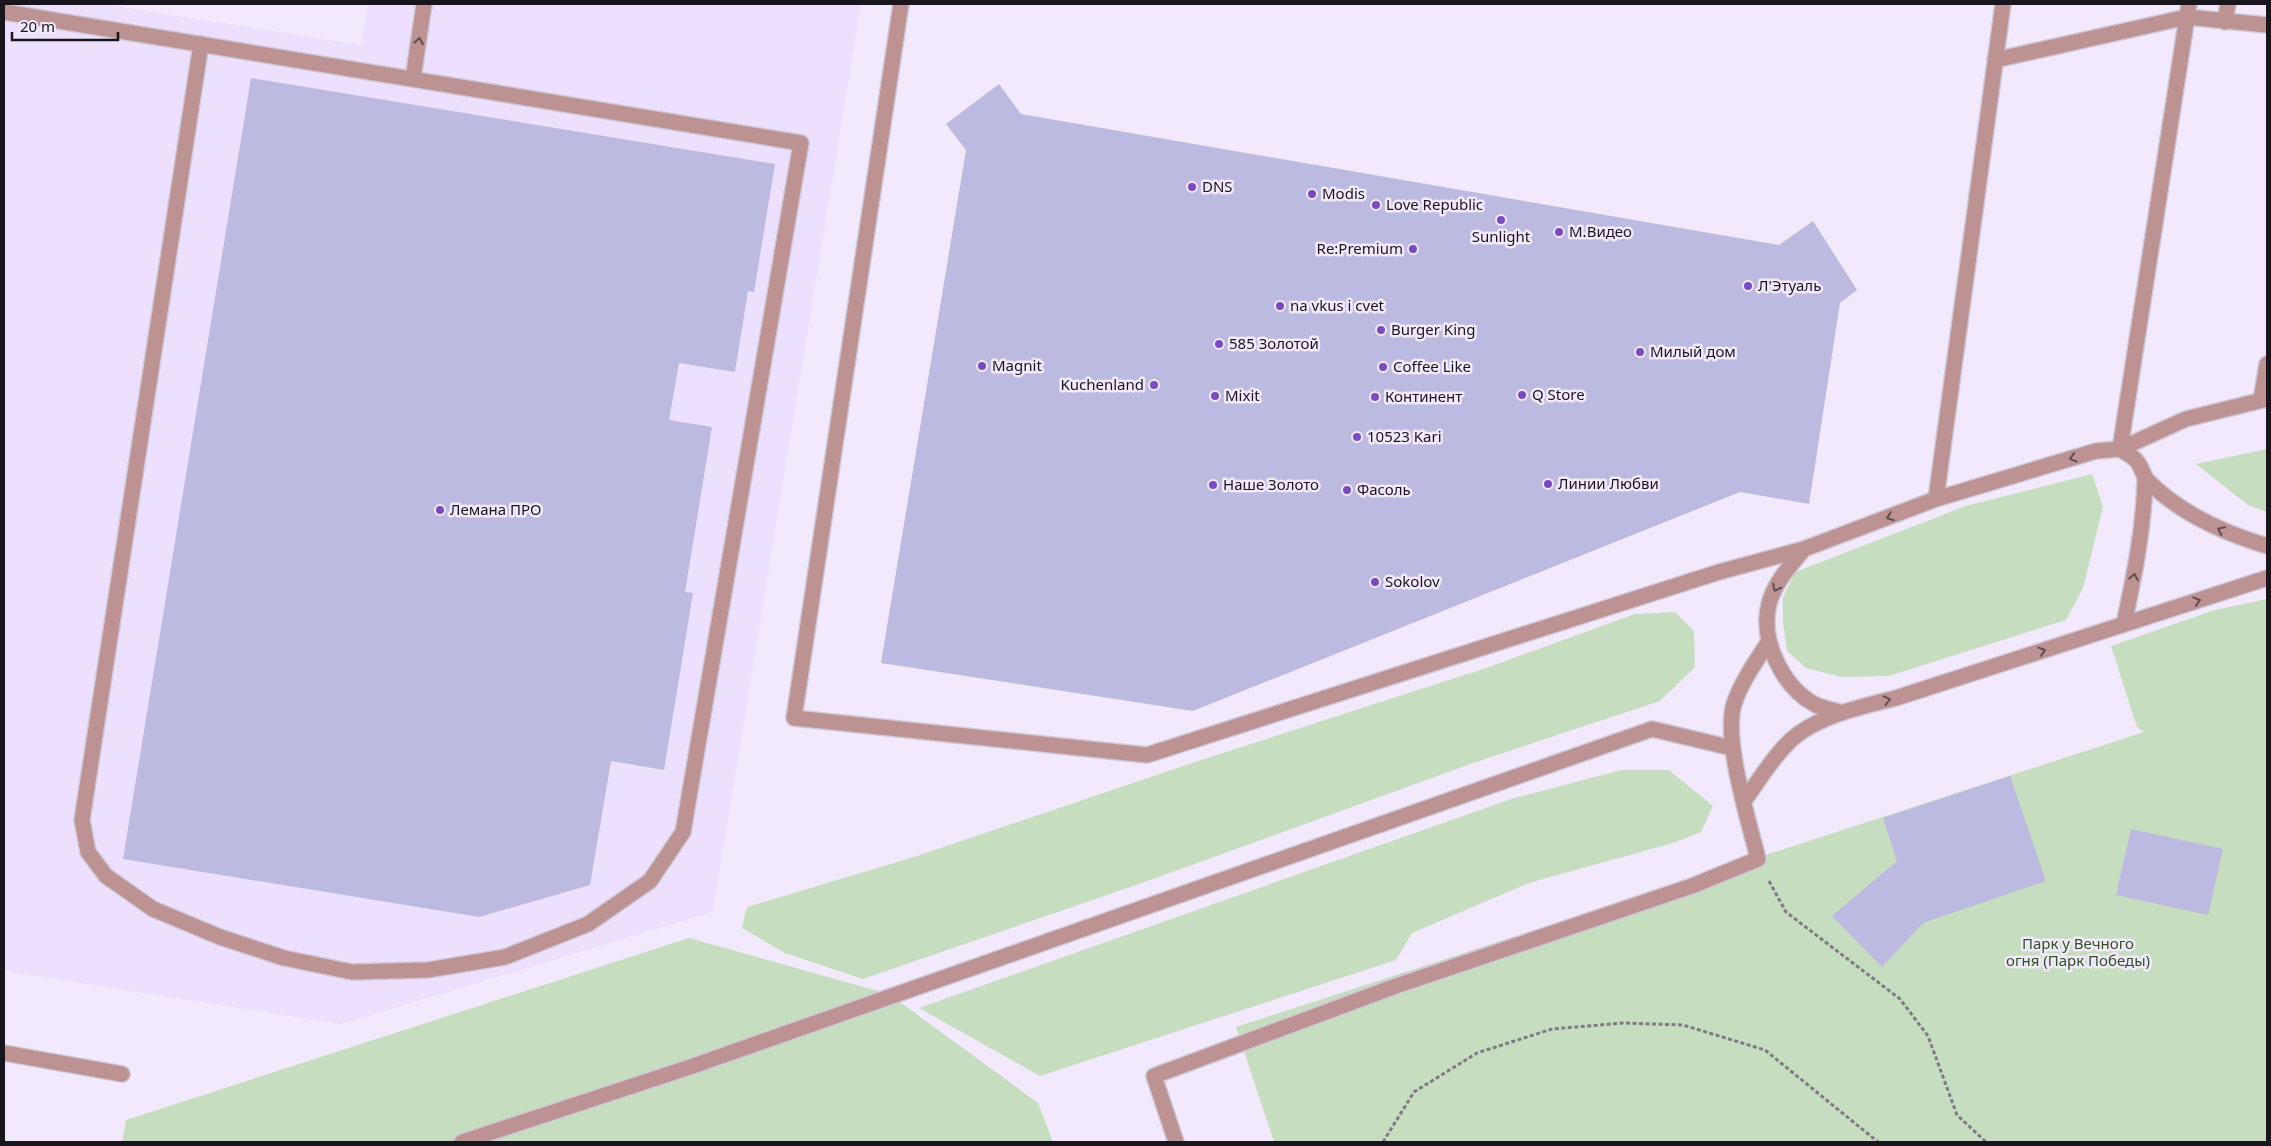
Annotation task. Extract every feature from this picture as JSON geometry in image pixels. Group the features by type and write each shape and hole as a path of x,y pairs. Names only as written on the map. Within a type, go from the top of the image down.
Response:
{"lane":[{"path":"413,79 424,4"},
{"path":"901,4 794,718 1147,755 1719,572 1804,549 1936,499 2096,451 2120,449 2186,419 2264,400 2267,364"},
{"path":"1936,499 2003,4"},
{"path":"2225,22 2228,4"},
{"path":"1995,60 2188,10 2225,22 2267,26"},
{"path":"2120,449 2188,10"},
{"path":"4,12 201,44 801,143 683,832 650,881 588,924 506,957 428,970 352,972 275,955 220,937 152,909 106,876 88,852 82,820 201,44"},
{"path":"2120,449 2138,460 2145,479 2145,509 2139,551 2124,624"},
{"path":"2145,479 2201,520 2237,537 2267,546"},
{"path":"1804,549 1782,577 1769,604 1769,641 1780,667 1796,688 1814,704 1840,712"},
{"path":"1744,801 1786,744 1816,724 1840,712 1896,698 2267,578"},
{"path":"1176,1142 1154,1076 1396,986 1692,886 1758,859 1732,748 1734,705 1752,668 1769,641"},
{"path":"462,1142 690,1067 1652,729 1732,748"},
{"path":"4,1053 122,1074"}],"path":[{"path":"1758,859 1786,912 1900,999 1928,1036 1957,1115 1986,1142"},
{"path":"1383,1142 1414,1092 1477,1053 1552,1029 1623,1023 1683,1025 1765,1050 1878,1142"}],"shaded area":[{"path":"4,4 103,4 361,45 368,4 861,4 713,912 341,1024 4,971"}],"green space":[{"path":"2267,449 2267,512 2248,505 2196,464"},
{"path":"2092,474 2103,507 2083,588 2066,620 1889,676 1842,677 1806,668 1787,651 1783,622 1783,598 1795,572 1966,506"},
{"name":"Парк у Вечного огня (Парк Победы)","path":"2267,599 2267,1142 1274,1142 1236,1027 2144,732 2137,727 2111,646 2215,610"},
{"path":"1675,612 1694,631 1695,667 1660,701 1476,762 1142,883 863,979 785,953 742,928 747,907 917,856 1195,762 1486,668 1635,614"},
{"path":"1622,770 1669,770 1713,806 1701,832 1673,843 1529,883 1412,933 1396,960 1040,1076 919,1008 1514,798"},
{"path":"689,938 889,994 1038,1103 1053,1142 122,1142 126,1120"}],"building":[{"name":"Лемана ПРО","path":"251,78 775,164 754,292 748,291 735,372 679,363 669,420 712,427 685,592 693,593 664,770 611,761 590,885 479,917 123,859"},
{"name":"Континент","path":"999,84 1021,114 1779,245 1813,221 1857,290 1840,303 1809,504 1740,492 1193,711 881,663 966,150 946,124"},
{"path":"2010,776 2046,881 1923,923 1882,967 1832,916 1897,861 1883,818"},
{"path":"2131,829 2223,849 2208,915 2116,895"}],"place":[{"name":"DNS","path":"1192,187"},
{"name":"Modis","path":"1312,194"},
{"name":"Love Republic","path":"1376,205"},
{"name":"Sunlight","path":"1501,220"},
{"name":"М.Видео","path":"1559,232"},
{"name":"Re:Premium","path":"1413,249"},
{"name":"Л'Этуаль","path":"1748,286"},
{"name":"na vkus i cvet","path":"1280,306"},
{"name":"Burger King","path":"1381,330"},
{"name":"585 Золотой","path":"1219,344"},
{"name":"Милый дом","path":"1640,352"},
{"name":"Magnit","path":"982,366"},
{"name":"Coffee Like","path":"1383,367"},
{"name":"Kuchenland","path":"1154,385"},
{"name":"Q Store","path":"1522,395"},
{"name":"Mixit","path":"1215,396"},
{"name":"Континент","path":"1375,397"},
{"name":"10523 Kari","path":"1357,437"},
{"name":"Линии Любви","path":"1548,484"},
{"name":"Наше Золото","path":"1213,485"},
{"name":"Фасоль","path":"1347,490"},
{"name":"Лемана ПРО","path":"440,510"},
{"name":"Sokolov","path":"1375,582"}]}
